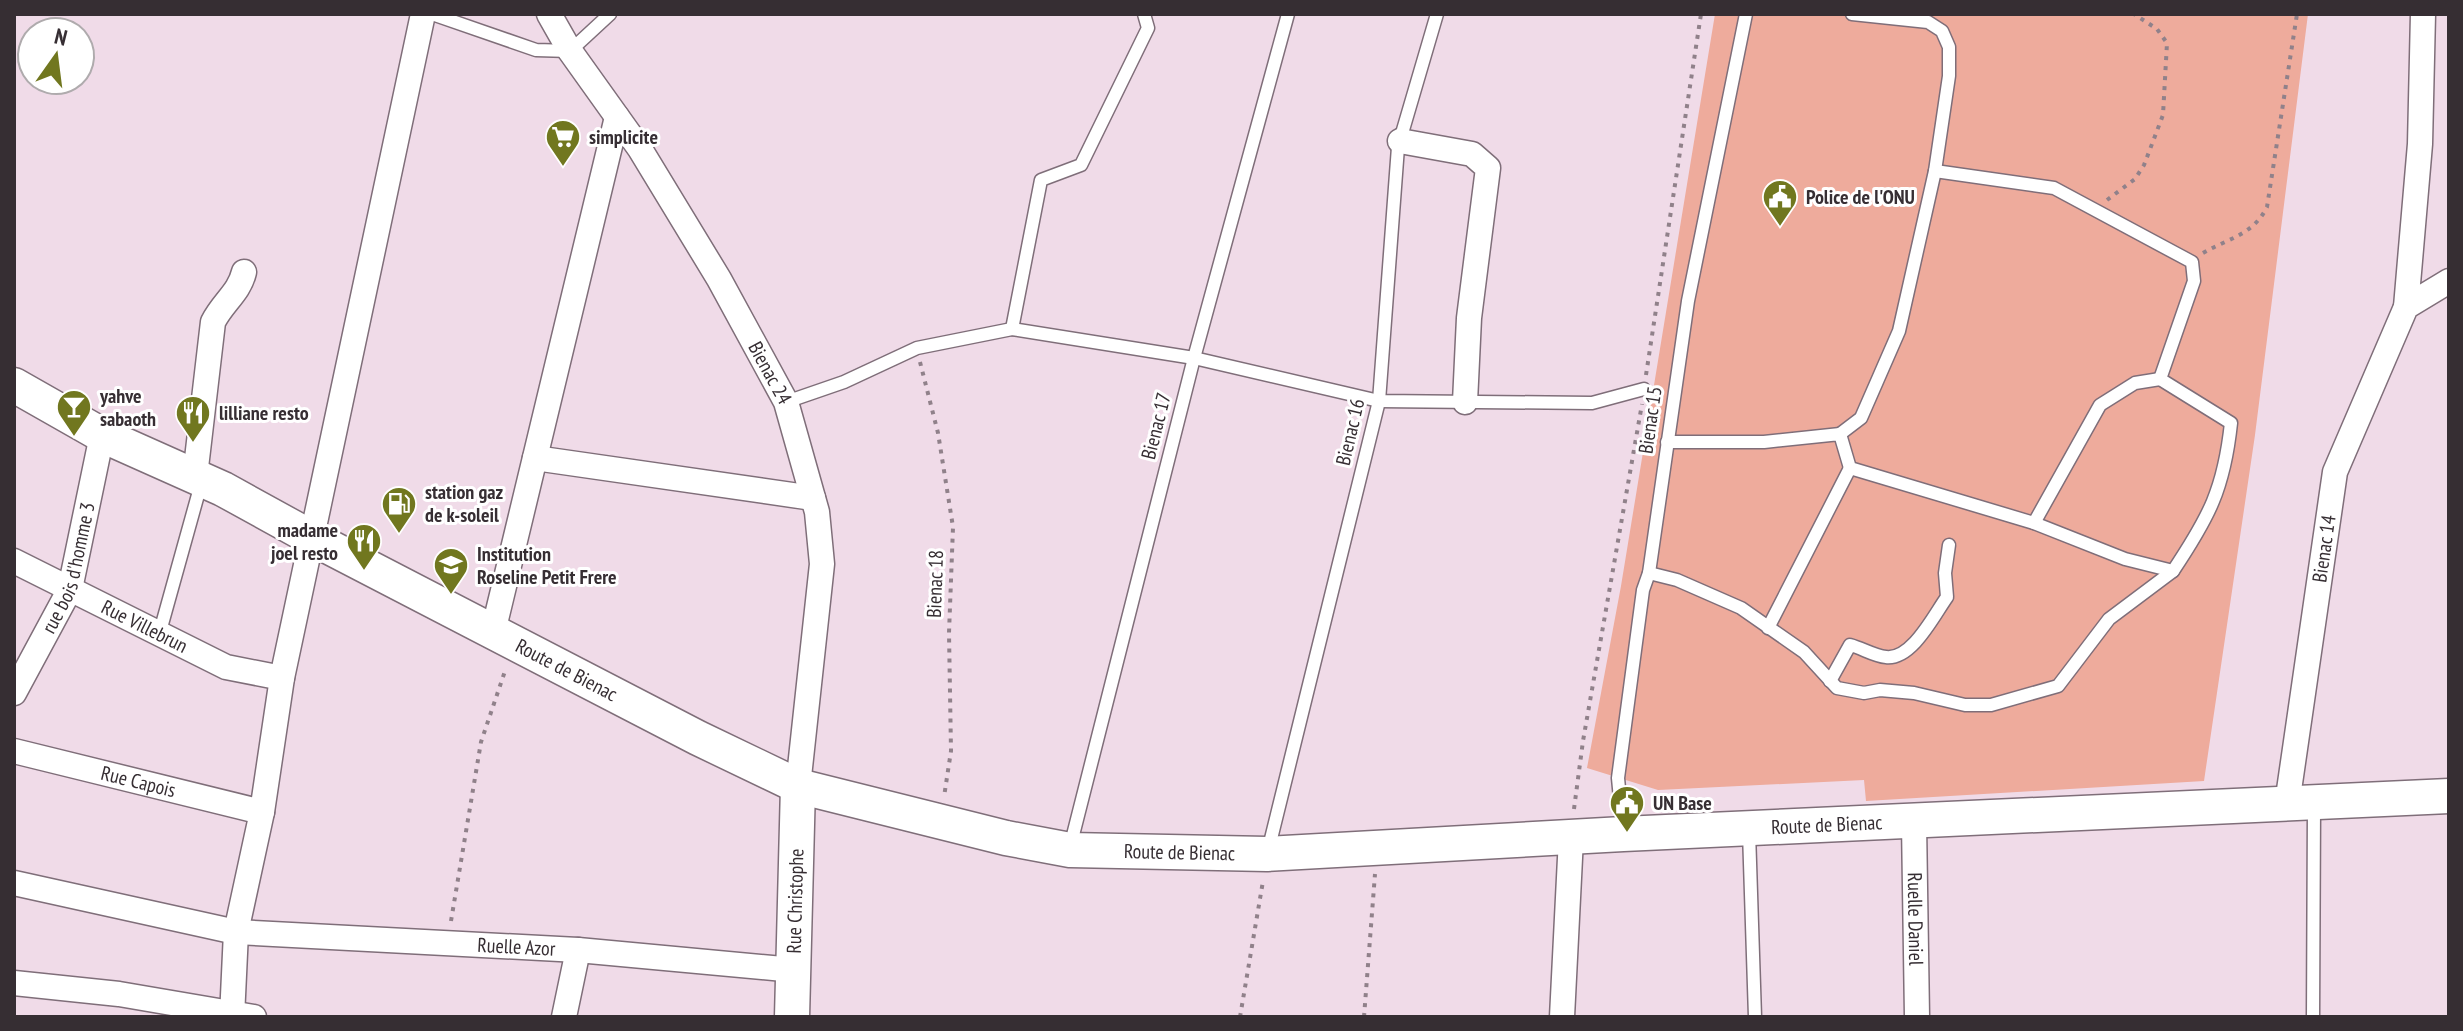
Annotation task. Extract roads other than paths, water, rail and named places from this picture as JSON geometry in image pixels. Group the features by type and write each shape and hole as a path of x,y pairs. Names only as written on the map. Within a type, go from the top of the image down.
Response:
{"main road":[{"name":"Route de Bienac","path":"14,385 102,435 198,478 504,638 798,786 941,823 1070,850 1267,854 1623,834 1749,831 2449,796"},
{"name":"Rue Christophe","path":"792,1017 798,786"}],"street":[{"path":"232,1016 236,932 262,812 282,678 423,14"},
{"name":"Bienac 24","path":"549,14 719,279 786,402 813,498 822,564 798,786"},
{"name":"Bienac 14","path":"2301,804 2335,472 2406,307 2420,144 2423,14"},
{"path":"504,638 535,458 617,117"},
{"path":"1400,141 1472,154 1488,168 1469,318 1465,402"},
{"path":"198,478 213,322 220,308 241,286 244,272"},
{"path":"2406,307 2449,281"},
{"name":"rue bois d'homme 3","path":"14,693 70,589 102,435"},
{"path":"535,458 813,498"},
{"name":"Rue Villebrun","path":"14,561 226,667 282,678"},
{"name":"Rue Capois","path":"14,751 262,812"},
{"name":"Ruelle Daniel","path":"1914,823 1917,1017"},
{"path":"1562,1017 1571,838"},
{"name":"Ruelle Azor","path":"14,883 236,932 578,950 794,970"},
{"path":"564,1017 578,950"},
{"path":"14,983 119,994 232,1016 254,1017"}],"lane":[{"path":"432,14 536,50 570,51 610,14"},
{"path":"1012,329 1041,180 1081,165 1148,28 1144,14"},
{"name":"Bienac 17","path":"1070,850 1194,358 1288,14"},
{"name":"Bienac 16","path":"1267,854 1379,401 1400,141 1437,14"},
{"name":"Bienac 15","path":"1623,834 1618,778 1643,590 1649,573 1688,301 1746,14"},
{"path":"1667,442 1764,442 1840,434 1861,418 1899,331 1935,171 1949,76 1949,47 1942,31 1928,22 1852,14"},
{"path":"1935,171 2054,188 2192,262 2194,281 2160,379"},
{"path":"786,402 844,382 917,348 1012,329 1194,358 1379,401 1592,403 1644,389"},
{"path":"1649,573 1711,593 1741,608 1804,652 1837,688 1857,692 1880,690 1914,693 1965,705 1991,705 2042,693 2064,679 2109,619 2173,571 2209,517 2226,467 2231,423 2160,379 2135,383 2100,405 2034,523"},
{"path":"1768,628 1850,468 1840,434"},
{"path":"1850,468 2034,523 2125,559 2173,571"},
{"path":"159,635 198,478"},
{"path":"1830,681 1850,645 1887,657 1904,653 1947,597 1945,573 1949,545"},
{"path":"2301,804 2313,1017"},
{"path":"1749,831 1755,1017"}],"place":[{"name":"simplicite","path":"563,168"},
{"name":"Police de l'ONU","path":"1780,228"},
{"name":"yahve sabaoth","path":"74,438"},
{"name":"lilliane resto","path":"193,444"},
{"name":"station gaz de k-soleil","path":"399,535"},
{"name":"madame joel resto","path":"364,572"},
{"name":"Institution Roseline Petit Frere","path":"451,596"},
{"name":"UN Base","path":"1627,834"}]}
